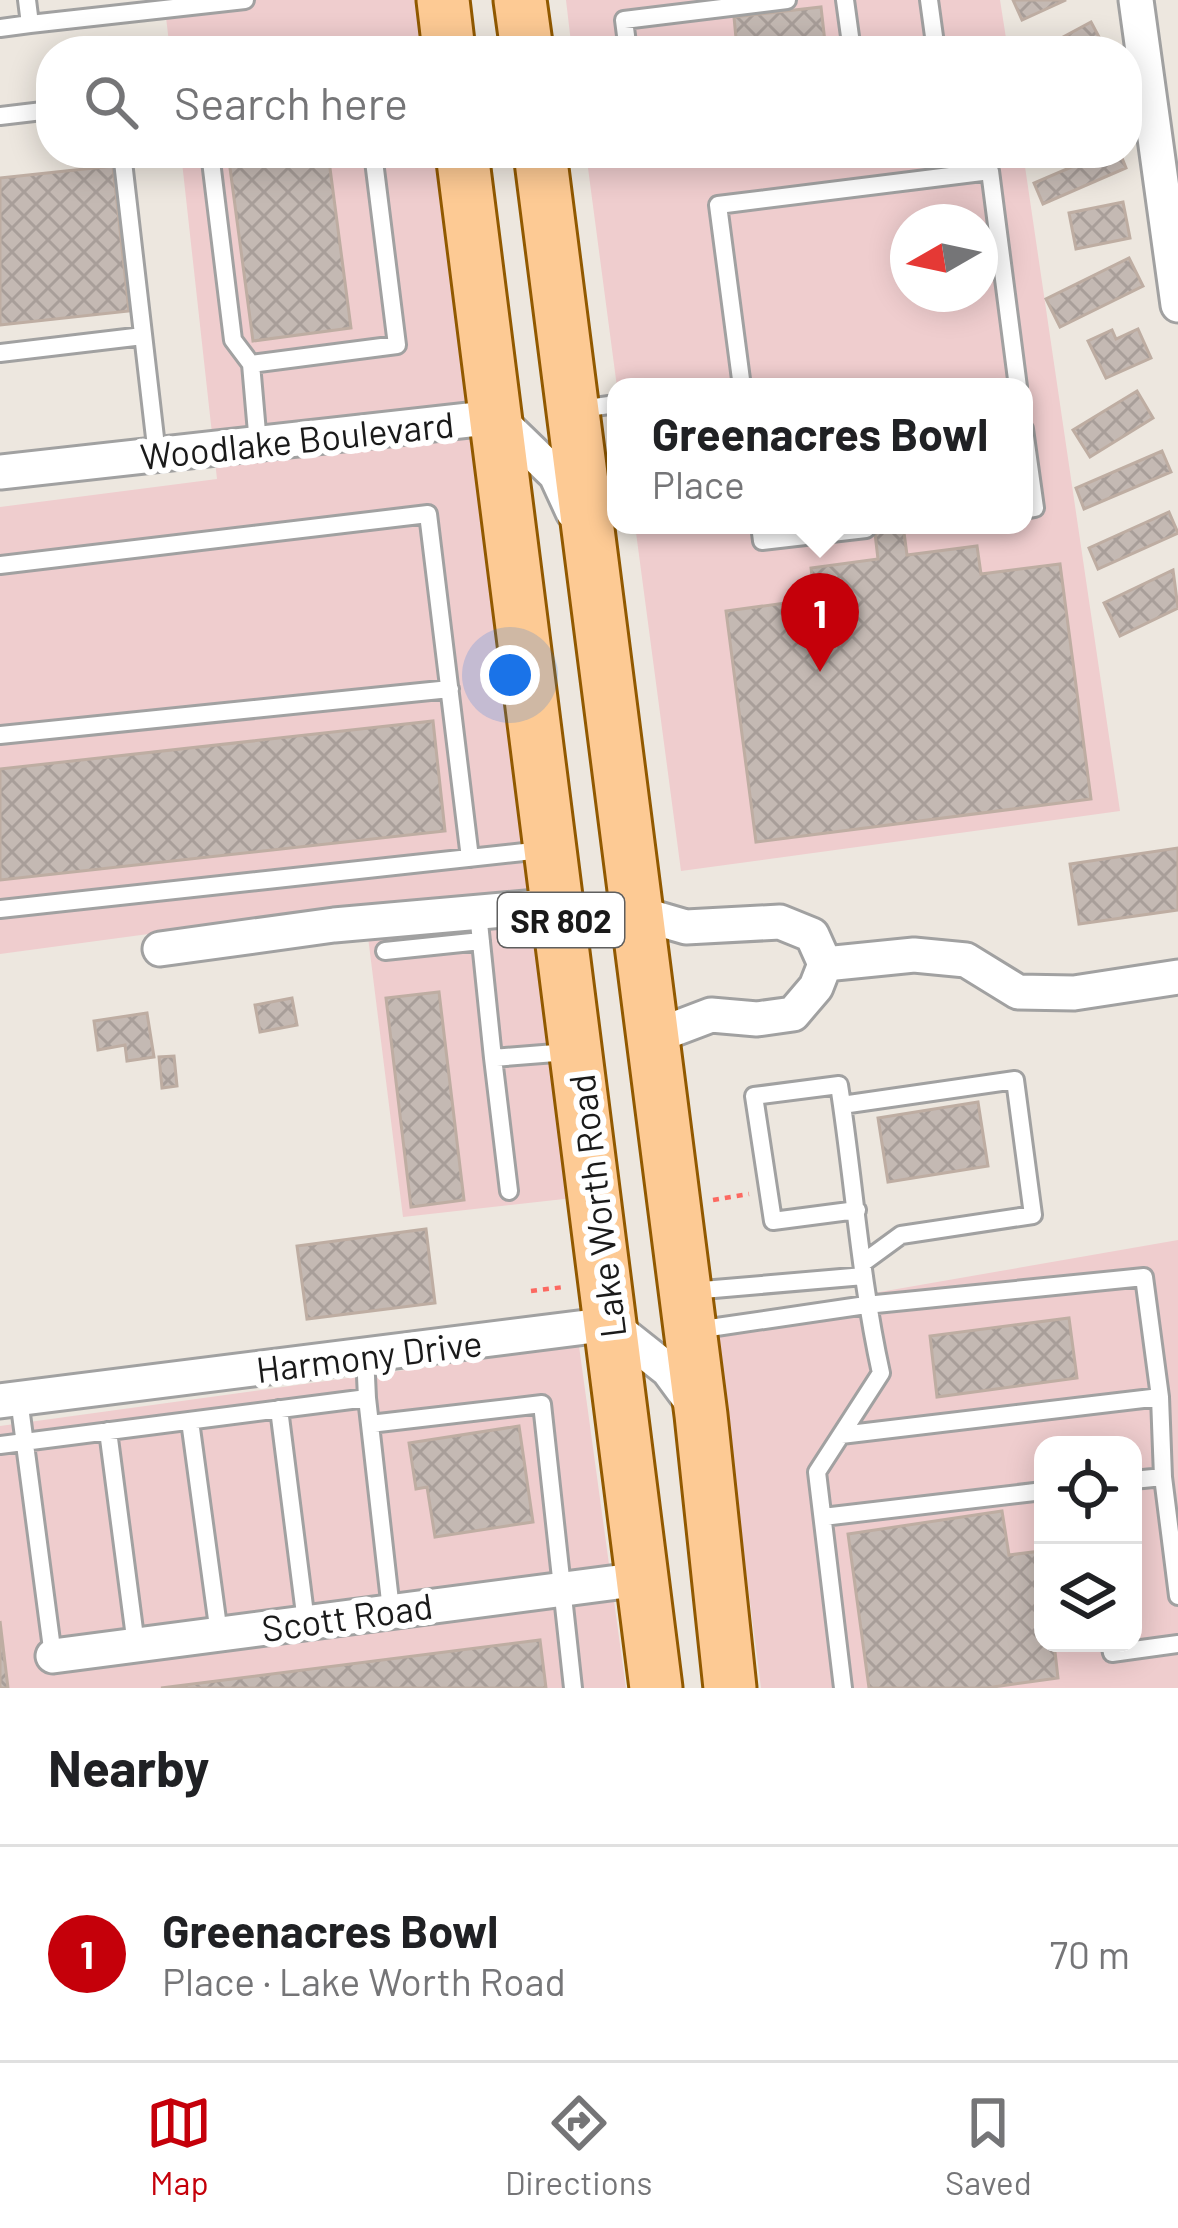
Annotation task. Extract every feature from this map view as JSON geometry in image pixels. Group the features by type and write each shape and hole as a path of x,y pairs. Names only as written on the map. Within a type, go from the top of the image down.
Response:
{"main road":[{"path":"520,0 525,36"},
{"name":"Lake Worth Road","path":"464,168 656,1688"},
{"name":"SR 802","path":"543,168 595,407 593,555 701,1414 730,1688"},
{"path":"560,905 599,977 636,1266 688,1311"},
{"path":"641,1579 681,1688"}],"street":[{"path":"1136,0 1141,36"},
{"path":"1142,43 1178,304"},
{"name":"Woodlake Boulevard","path":"0,472 496,417 556,475 593,555"},
{"path":"160,949 479,927 560,905"},
{"path":"638,913 686,927 780,922 812,935 825,964 817,987 793,1014 757,1019 711,1015 653,1037"},
{"path":"825,964 914,955 966,959 1018,992 1074,993 1178,977"},
{"path":"610,1324 668,1370 701,1414"},
{"name":"Harmony Drive","path":"9,1400 610,1324"},
{"name":"Scott Road","path":"53,1656 641,1579"}],"lane":[{"path":"27,0 30,24"},
{"path":"0,28 245,0"},
{"path":"626,36 624,20 787,0"},
{"path":"845,0 850,36"},
{"path":"929,0 934,36"},
{"path":"0,116 36,112"},
{"path":"124,168 157,455"},
{"path":"212,168 233,340 251,364 258,443"},
{"path":"251,364 397,345 375,168"},
{"path":"741,378 718,205 990,171 1017,378"},
{"path":"0,353 143,336"},
{"path":"0,565 428,514 470,858"},
{"path":"761,534 762,541 823,534"},
{"path":"0,735 450,689"},
{"path":"0,909 550,849"},
{"path":"386,951 479,927 509,1191"},
{"path":"493,1058 577,1052"},
{"path":"688,1311 864,1269 901,1235 1033,1215 1015,1080 842,1105"},
{"path":"843,1688 817,1472 880,1373 866,1305 857,1210 839,1085 754,1096 773,1221 857,1210"},
{"path":"688,1311 866,1305 1144,1276 1178,1596"},
{"path":"365,1355 391,1610"},
{"path":"841,1435 1160,1397"},
{"path":"0,1445 367,1398"},
{"path":"9,1400 25,1442 53,1656"},
{"path":"370,1424 542,1404 573,1688"},
{"path":"279,1409 306,1622"},
{"path":"190,1421 219,1634"},
{"path":"108,1431 136,1645"},
{"path":"1142,1479 1163,1477"},
{"path":"823,1517 1034,1492"},
{"path":"1142,1649 1178,1644"}],"path":[{"path":"713,1200 760,1193"},
{"path":"531,1291 576,1286"}],"shaded area":[{"path":"164,0 418,0 423,36 168,36"},
{"path":"566,0 1000,0 1006,36 570,36"},
{"path":"183,168 442,168 573,1198 403,1217 364,905 0,954 0,507 217,479"},
{"path":"588,168 1025,168 1120,811 681,871 636,534 1033,534 1033,378 616,378"},
{"path":"1178,1240 1178,1688 761,1688 714,1321"},
{"path":"579,1346 626,1688 0,1688 0,1426"}],"building":[{"path":"1013,0 1066,0 1022,20"},
{"path":"821,7 824,36 736,36 734,17"},
{"path":"1091,22 1098,36 1065,36"},
{"path":"113,168 129,311 0,325 0,178"},
{"path":"230,168 330,168 351,328 253,341"},
{"path":"1069,168 1126,168 1043,204 1034,183"},
{"path":"1123,202 1130,238 1076,249 1069,213"},
{"path":"1129,258 1143,286 1060,327 1046,299"},
{"path":"1138,329 1151,358 1106,378 1088,341 1112,330 1116,339"},
{"path":"1137,391 1153,418 1090,457 1073,430"},
{"path":"1162,451 1171,472 1084,509 1076,488"},
{"path":"1169,512 1178,533 1098,569 1089,548"},
{"path":"875,534 904,534 907,555 977,546 981,574 1060,564 1091,799 756,842 726,611 815,599 811,568 878,559"},
{"path":"1173,570 1178,608 1120,636 1104,603"},
{"path":"433,721 445,831 0,880 0,769"},
{"path":"1178,848 1178,910 1079,924 1070,864"},
{"path":"439,992 464,1200 411,1207 386,998"},
{"path":"292,998 297,1025 260,1032 255,1005"},
{"path":"147,1013 154,1057 127,1061 125,1045 98,1050 94,1021"},
{"path":"174,1056 177,1086 162,1088 159,1057"},
{"path":"978,1102 988,1166 888,1182 878,1118"},
{"path":"426,1229 435,1303 307,1319 297,1246"},
{"path":"1069,1318 1077,1378 937,1397 930,1336"},
{"path":"519,1426 533,1522 435,1537 427,1487 416,1489 409,1443"},
{"path":"1002,1511 1009,1555 1034,1552 1034,1652 1055,1652 1058,1678 986,1688 869,1688 848,1534"},
{"path":"0,1621 8,1688 0,1688"},
{"path":"540,1640 546,1688 161,1688"}],"place":[{"name":"Greenacres Bowl","path":"820,672"}]}
